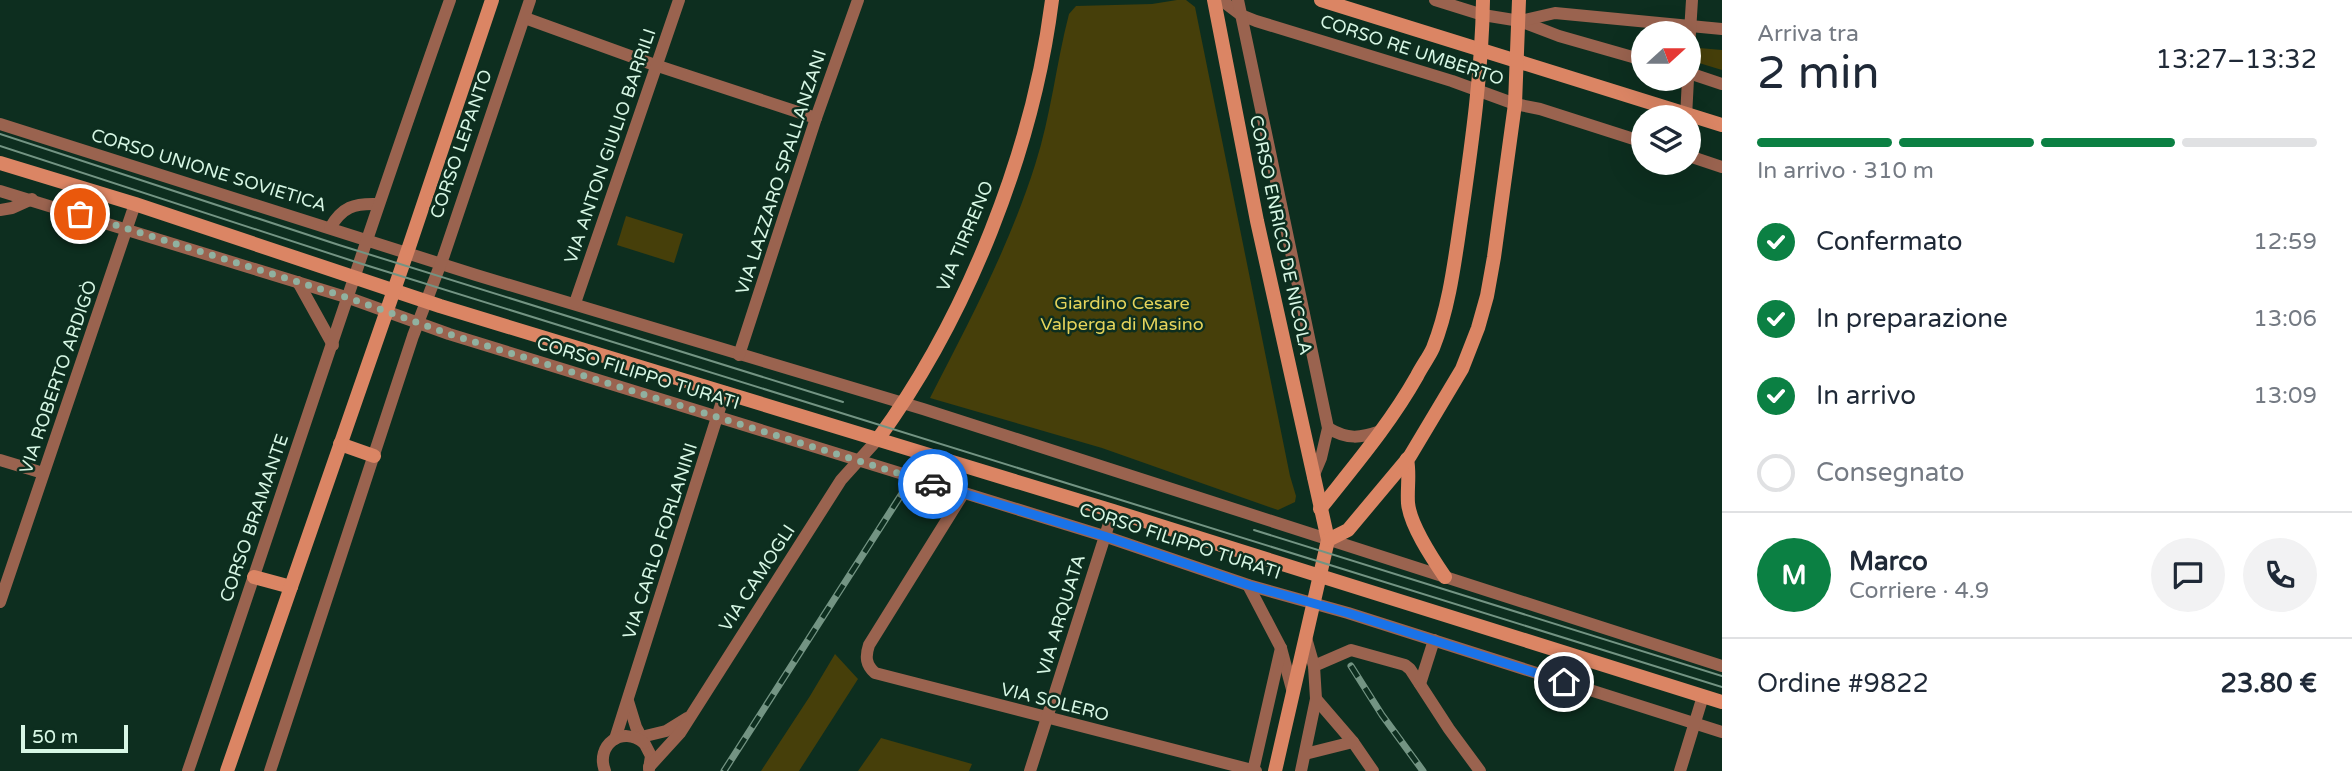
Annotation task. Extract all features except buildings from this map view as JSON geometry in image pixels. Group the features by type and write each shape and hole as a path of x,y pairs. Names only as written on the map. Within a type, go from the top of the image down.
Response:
{"main road":[{"name":"CORSO LEPANTO","path":"393,290 492,0"},
{"name":"VIA TIRRENO","path":"878,439 911,392 940,338 975,267 1010,180 1031,106 1052,0"},
{"name":"CORSO ENRICO DE NICOLA","path":"1214,0 1257,221 1328,540"},
{"name":"CORSO RE UMBERTO","path":"1321,0 1655,105"},
{"path":"1275,771 1328,540 1348,530 1407,459 1462,369 1478,328 1494,257 1515,104 1519,0"},
{"path":"1320,509 1409,391 1432,349 1445,310 1478,90 1483,7"},
{"name":"CORSO RE UMBERTO","path":"1701,119 1722,125"},
{"path":"0,163 135,204 393,290 227,771"},
{"name":"CORSO FILIPPO TURATI","path":"393,290 726,391 1722,702"},
{"path":"340,444 373,456"},
{"path":"1407,459 1408,505 1420,534 1444,577"},
{"path":"254,577 290,587"}],"street":[{"path":"355,277 450,0"},
{"name":"CORSO LEPANTO","path":"426,300 530,0"},
{"name":"VIA ANTON GIULIO BARRILI","path":"575,303 679,0"},
{"name":"VIA LAZZARO SPALLANZANI","path":"739,355 816,118 858,0"},
{"name":"CORSO RE UMBERTO","path":"1221,0 1241,15 1515,104 1631,138"},
{"name":"CORSO ENRICO DE NICOLA","path":"1238,0 1328,428 1313,477"},
{"path":"1435,0 1483,7 1559,36 1631,57"},
{"path":"1690,21 1692,0"},
{"path":"1520,21 1555,13 1638,21"},
{"path":"525,18 655,65 816,118"},
{"path":"1701,27 1722,29"},
{"path":"1701,77 1722,84"},
{"name":"CORSO UNIONE SOVIETICA","path":"0,124 407,253"},
{"path":"1701,160 1722,167"},
{"path":"0,191 386,311"},
{"path":"0,210 32,199"},
{"name":"VIA ROBERTO ARDIGÒ","path":"0,602 135,204"},
{"path":"330,228 338,214 344,210 356,205 378,204"},
{"path":"407,253 903,403 1722,666"},
{"name":"CORSO BRAMANTE","path":"188,771 355,277"},
{"path":"298,282 333,345"},
{"path":"270,771 426,300"},
{"name":"CORSO FILIPPO TURATI","path":"386,311 418,324 1104,536 1248,585 1434,640 1722,732"},
{"name":"VIA CARLO FORLANINI","path":"604,770 603,754 606,746 615,739 628,701 726,391"},
{"path":"1328,428 1347,438 1359,438 1381,431"},
{"name":"VIA TIRRENO","path":"857,461 878,439"},
{"path":"0,460 43,474"},
{"name":"VIA CAMOGLI","path":"649,769 680,733 841,480 857,461"},
{"name":"VIA SOLERO","path":"963,494 869,645 867,662 876,673 1254,771"},
{"name":"VIA ARQUATA","path":"1030,771 1112,511"},
{"path":"1248,585 1281,648 1293,693"},
{"path":"1273,681 1305,637"},
{"path":"1301,771 1316,699 1314,666 1305,637"},
{"path":"1420,684 1434,640"},
{"path":"1254,771 1281,648"},
{"path":"1314,666 1351,650 1405,665 1480,771"},
{"path":"1680,771 1703,696"},
{"path":"1316,699 1353,742 1373,771"},
{"path":"628,701 641,739 651,756 649,769"},
{"name":"VIA CAMOGLI","path":"615,739 627,735 641,739 666,732 690,716"},
{"path":"1306,754 1353,742"}],"green space":[{"name":"Giardino Cesare Valperga di Masino","path":"1186,0 1195,7 1296,496 1295,502 1278,510 1102,448 930,398 987,284 1025,195 1045,128 1069,14 1076,6 1152,4"},
{"path":"1701,48 1722,50 1722,70 1701,64"},
{"path":"626,216 683,234 674,263 617,245"},
{"path":"835,654 858,679 799,771 761,771 810,696"},
{"path":"881,738 972,764 969,771 858,771"}],"tram line":[{"path":"0,134 339,245 843,402"},
{"path":"0,146 359,263 1722,687"},
{"path":"1254,530 1722,676"}],"railway":[{"path":"724,771 903,492"},
{"path":"1351,666 1382,715 1423,771"}],"way so far":[{"path":"80,214 349,298 449,334 933,484"}],"route":[{"path":"933,484 1564,682"}]}
